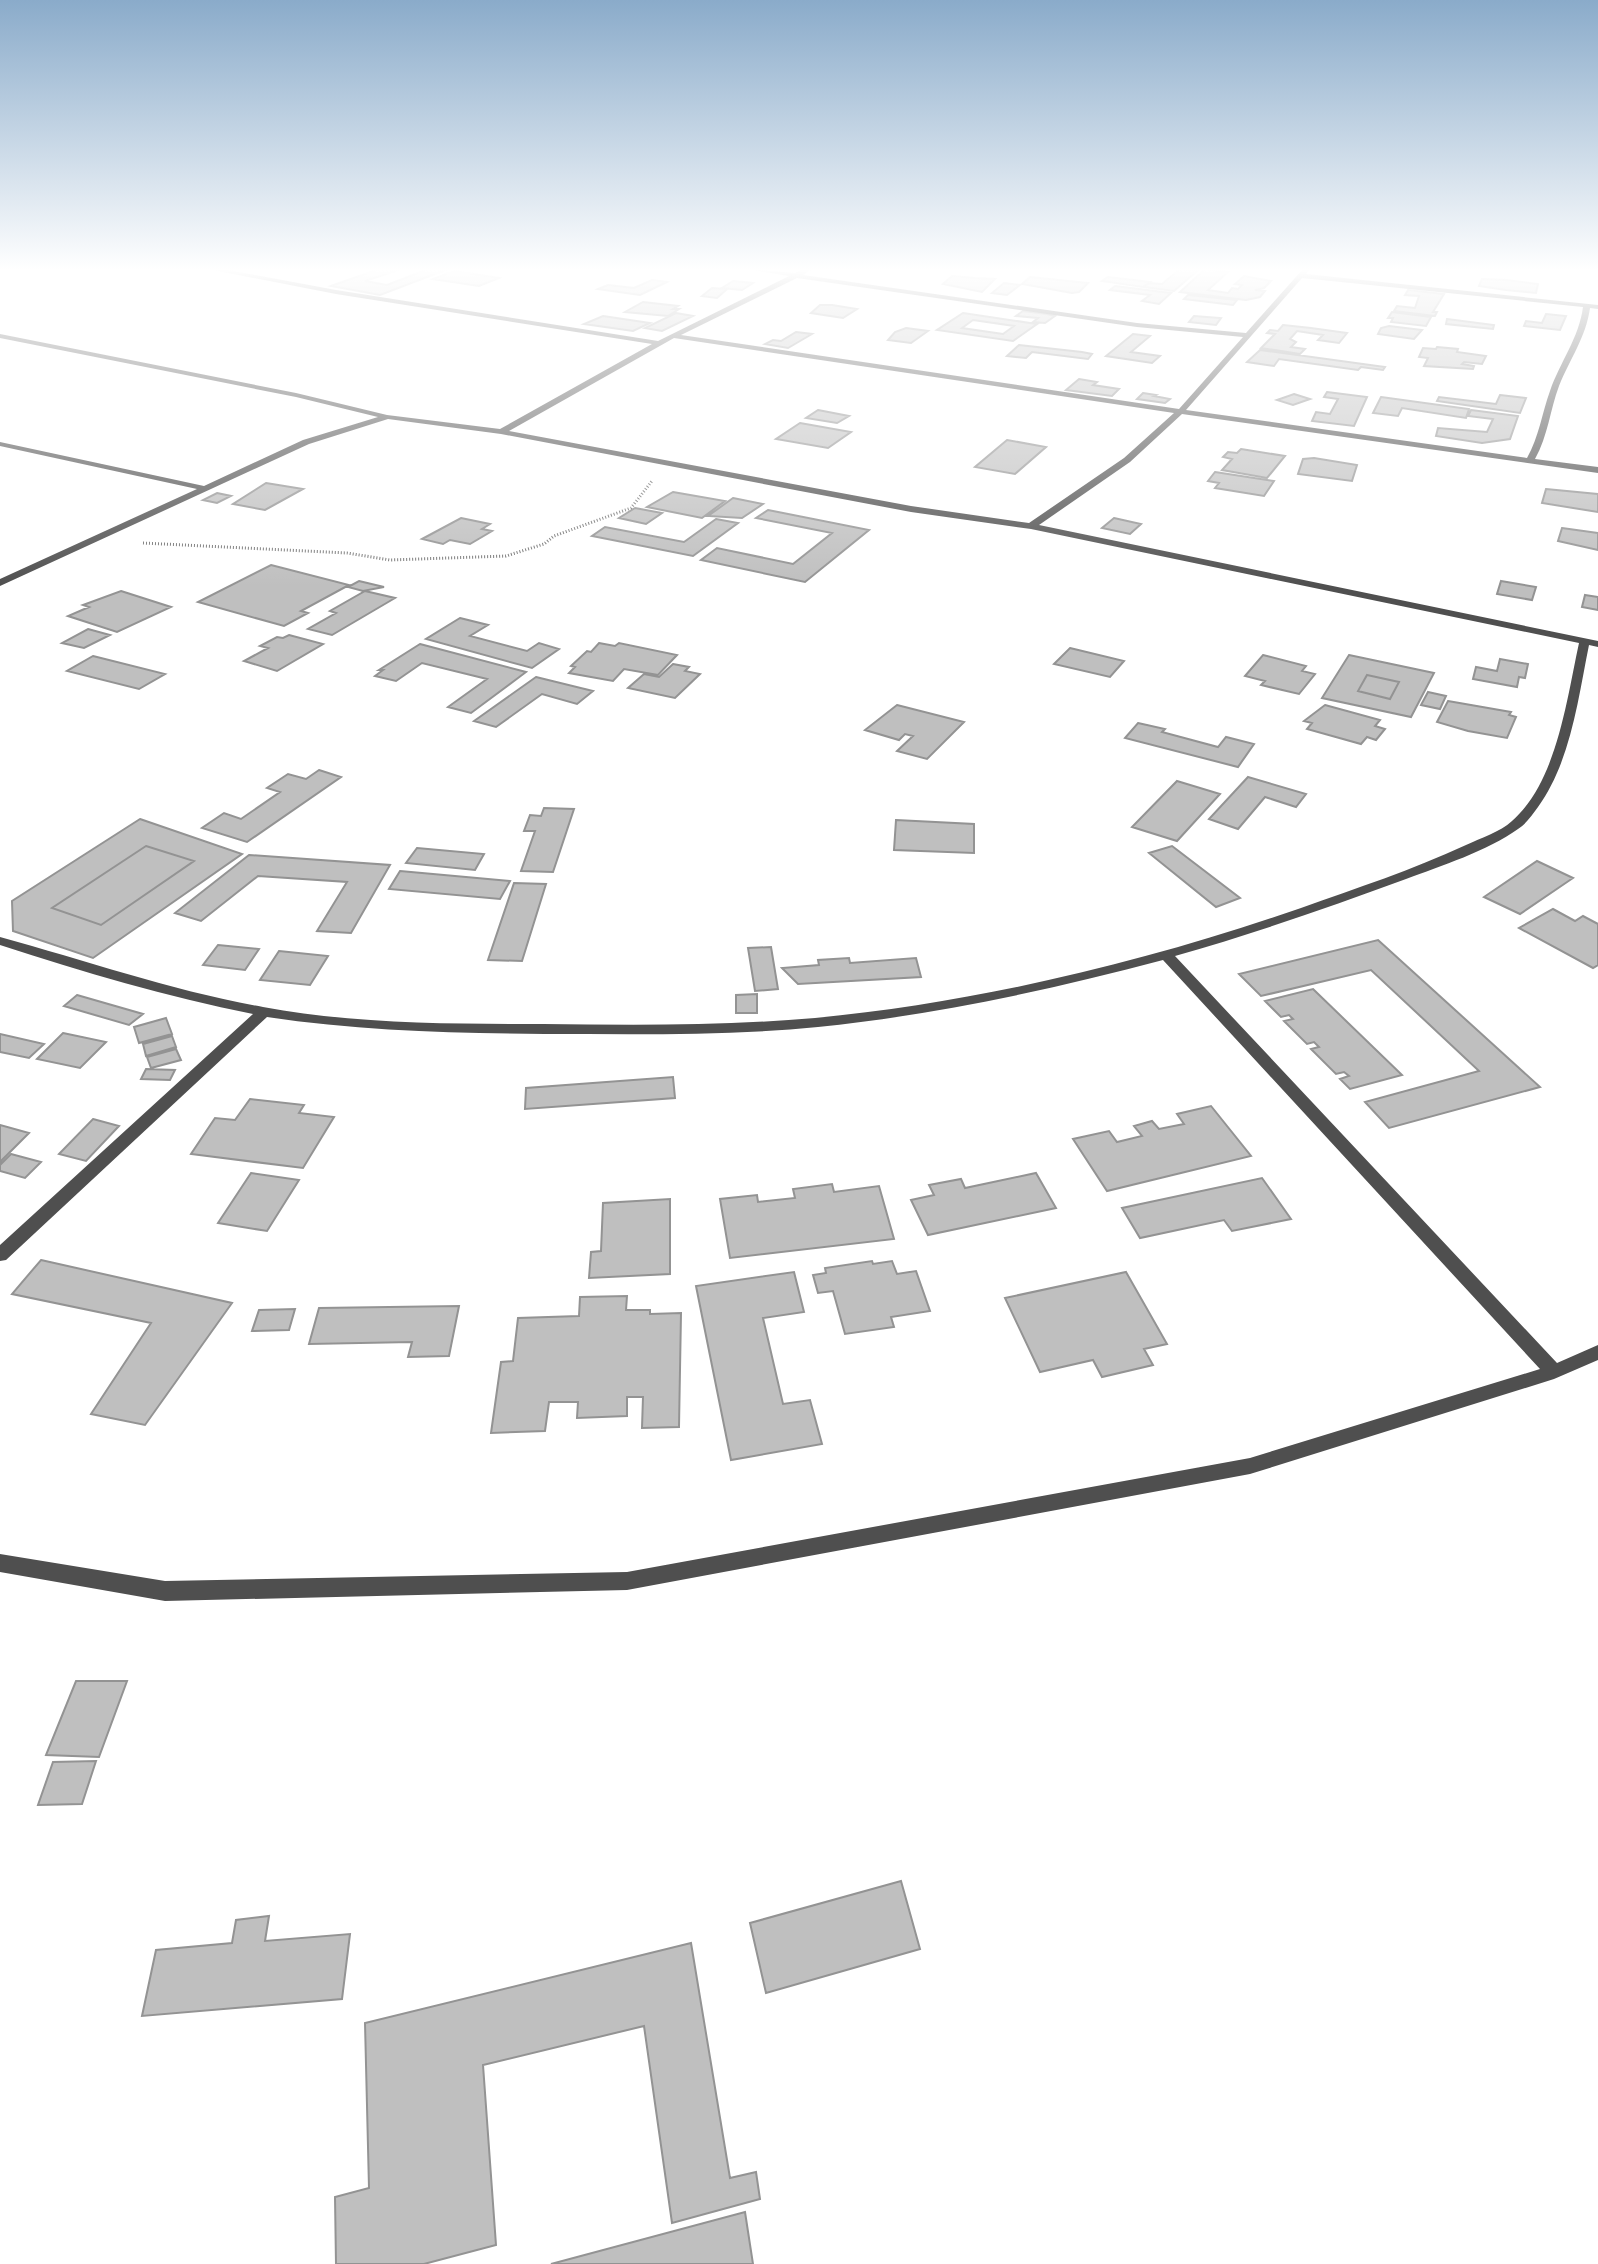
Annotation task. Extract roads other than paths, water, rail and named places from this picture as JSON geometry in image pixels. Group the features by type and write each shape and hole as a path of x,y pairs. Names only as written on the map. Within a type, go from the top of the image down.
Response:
{"street":[{"path":"0,941 80,967 264,1012 370,1024 471,1029 728,1027 852,1018 973,997 1167,956 1299,914 1446,859 1517,825 1544,789 1592,643 1031,526 911,509 501,432 388,417 195,375"},
{"path":"501,432 603,375"},
{"path":"931,375 1598,470"},
{"path":"1031,526 1127,460 1180,412 1212,375"},
{"path":"1529,461 1542,440 1552,395 1562,375"},
{"path":"0,583 306,442 388,417"},
{"path":"0,444 208,489"},
{"path":"1167,956 1554,1372"},
{"path":"0,1255 264,1012"},
{"path":"0,1563 165,1591 627,1581 1250,1466 1554,1372 1598,1352"}]}
